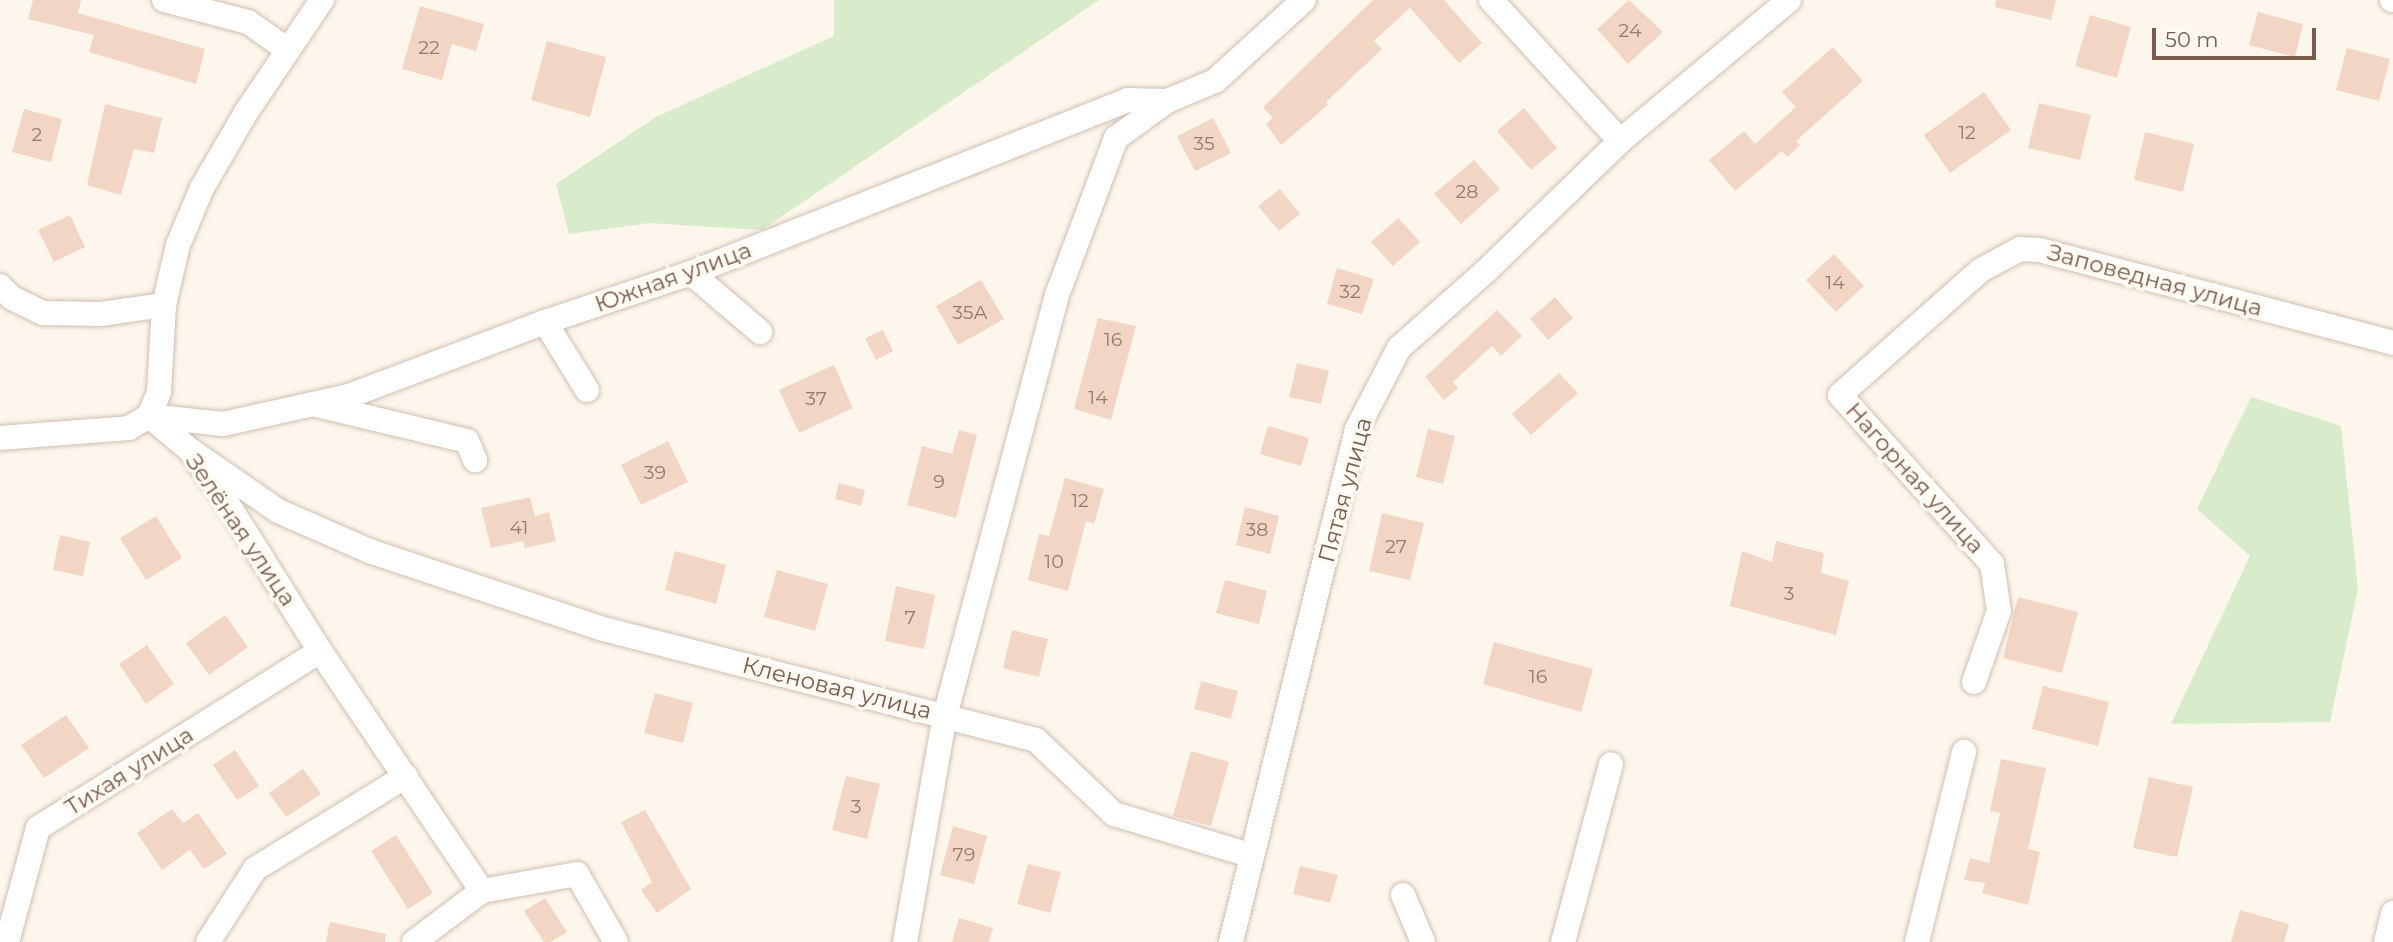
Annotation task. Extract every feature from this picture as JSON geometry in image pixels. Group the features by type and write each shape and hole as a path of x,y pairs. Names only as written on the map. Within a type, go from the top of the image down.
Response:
{"street":[{"path":"164,0 248,22 288,50"},
{"path":"149,416 159,392 164,305 178,245 202,188 322,0"},
{"name":"Южная улица","path":"0,438 129,428 149,416 223,424 349,396 545,322 691,274 1127,100 1167,102 1215,81 1304,0"},
{"path":"1491,0 1620,141"},
{"name":"Пятая улица","path":"1230,942 1357,429 1399,348 1486,271 1620,141 1788,0"},
{"name":"Кленовая улица","path":"190,450 278,511 372,552 600,628 945,716 1058,295 1116,138 1167,102"},
{"name":"Заповедная улица","path":"1840,395 1981,270 2020,249 2039,250 2393,343"},
{"path":"691,274 760,331"},
{"path":"0,286 12,298 43,313 101,314 164,305"},
{"path":"545,322 587,390"},
{"name":"Нагорная улица","path":"1840,395 1992,564 1999,611 1974,682"},
{"path":"312,404 467,441 475,460"},
{"name":"Зелёная улица","path":"149,416 190,450 320,651 482,891"},
{"name":"Тихая улица","path":"7,942 38,828 320,651"},
{"path":"905,942 945,716 1036,740 1114,814 1252,856"},
{"path":"1917,942 1964,752"},
{"path":"1563,942 1611,764"},
{"path":"208,942 255,869 406,776"},
{"path":"414,942 482,891 577,874 616,942"},
{"path":"1403,895 1423,942"},
{"path":"2386,942 2393,913"}],"green space":[{"path":"834,0 1099,0 762,230 649,223 569,234 556,184 656,117 834,36"},
{"path":"2251,397 2341,426 2358,589 2330,722 2171,724 2250,556 2197,509"}],"building":[{"path":"33,0 81,0 78,13 205,49 196,84 89,52 94,35 28,19"},
{"path":"1373,0 1444,0 1482,43 1459,63 1410,8 1374,41 1382,49 1326,102 1328,105 1281,145 1266,124 1273,118 1263,107"},
{"path":"1629,0 1663,32 1628,64 1597,29"},
{"path":"1996,0 2056,0 2051,20 1995,7"},
{"path":"420,6 484,24 476,51 452,44 442,80 402,69"},
{"path":"2258,12 2303,24 2295,57 2249,45"},
{"path":"2090,15 2131,27 2117,78 2075,66"},
{"path":"547,41 606,57 590,117 531,100"},
{"path":"1833,47 1863,81 1796,141 1800,145 1787,157 1782,151 1735,191 1709,160 1744,131 1755,144 1796,107 1782,92"},
{"path":"2347,48 2390,59 2379,101 2336,90"},
{"path":"1984,92 2011,130 1950,173 1924,135"},
{"path":"2039,103 2091,115 2080,160 2028,148"},
{"path":"105,104 162,118 154,153 134,149 121,195 87,185"},
{"path":"1524,108 1557,148 1531,170 1497,131"},
{"path":"24,109 62,119 51,162 12,152"},
{"path":"1213,118 1231,153 1195,171 1177,136"},
{"path":"2145,132 2194,144 2183,192 2134,180"},
{"path":"1474,160 1500,189 1461,224 1434,194"},
{"path":"1280,189 1300,214 1279,231 1258,206"},
{"path":"70,215 85,247 54,262 38,230"},
{"path":"1398,218 1420,242 1393,266 1371,242"},
{"path":"1834,254 1864,286 1836,312 1806,280"},
{"path":"1337,268 1374,279 1362,314 1327,304"},
{"path":"981,280 1004,319 958,345 936,306"},
{"path":"1555,297 1573,318 1548,340 1530,319"},
{"path":"1497,310 1522,336 1501,356 1492,346 1453,382 1458,388 1444,400 1425,377"},
{"path":"1098,318 1136,326 1111,420 1074,409"},
{"path":"883,330 893,351 876,360 865,338"},
{"path":"1297,363 1329,371 1321,404 1289,397"},
{"path":"834,365 853,408 799,433 779,390"},
{"path":"1559,373 1578,393 1531,435 1512,414"},
{"path":"1268,426 1309,438 1301,466 1260,454"},
{"path":"1428,429 1455,436 1443,484 1416,477"},
{"path":"959,430 977,435 956,518 907,505 922,446 952,454"},
{"path":"668,441 688,482 641,505 621,465"},
{"path":"1065,478 1104,489 1094,524 1086,521 1068,591 1028,580 1039,534 1049,536"},
{"path":"839,483 865,490 861,506 835,499"},
{"path":"530,497 535,516 549,512 556,541 525,548 523,541 491,548 481,508"},
{"path":"1245,507 1279,516 1270,554 1236,545"},
{"path":"1382,513 1424,523 1410,580 1369,571"},
{"path":"156,516 182,558 146,580 120,538"},
{"path":"60,535 90,542 83,576 53,570"},
{"path":"1776,541 1824,553 1821,573 1849,581 1836,635 1730,606 1742,551 1772,562"},
{"path":"675,551 726,565 716,604 665,590"},
{"path":"777,570 828,584 815,631 764,617"},
{"path":"1225,580 1267,591 1259,624 1216,613"},
{"path":"896,586 935,595 924,649 885,641"},
{"path":"2018,597 2078,612 2062,673 2003,658"},
{"path":"225,615 248,647 209,675 186,643"},
{"path":"1012,630 1048,639 1039,677 1003,668"},
{"path":"1494,642 1593,669 1581,712 1483,684"},
{"path":"147,645 174,684 146,704 119,664"},
{"path":"1201,681 1238,691 1231,719 1194,709"},
{"path":"2043,686 2109,702 2098,746 2032,729"},
{"path":"655,693 693,703 683,743 644,733"},
{"path":"66,715 89,748 44,778 21,745"},
{"path":"235,750 259,786 237,800 213,765"},
{"path":"1191,751 1229,762 1211,826 1173,816"},
{"path":"2001,759 2046,768 2028,849 2040,852 2028,905 1982,893 1985,883 1964,880 1970,858 1989,863 2000,813 1990,811"},
{"path":"303,769 321,794 286,817 269,793"},
{"path":"846,776 880,784 867,839 832,830"},
{"path":"2149,777 2193,787 2177,857 2133,848"},
{"path":"172,809 183,823 198,813 227,854 204,869 190,850 162,870 137,833"},
{"path":"645,810 691,889 657,913 641,890 652,882 621,822"},
{"path":"953,826 987,836 974,884 940,875"},
{"path":"396,835 433,893 408,909 371,851"},
{"path":"1028,864 1061,872 1050,913 1017,904"},
{"path":"1300,866 1338,875 1330,903 1293,894"},
{"path":"545,898 567,932 550,942 544,942 524,911"},
{"path":"2240,910 2289,924 2284,942 2231,942"},
{"path":"959,918 993,928 989,942 952,942"},
{"path":"330,922 386,934 385,942 326,942"}]}
